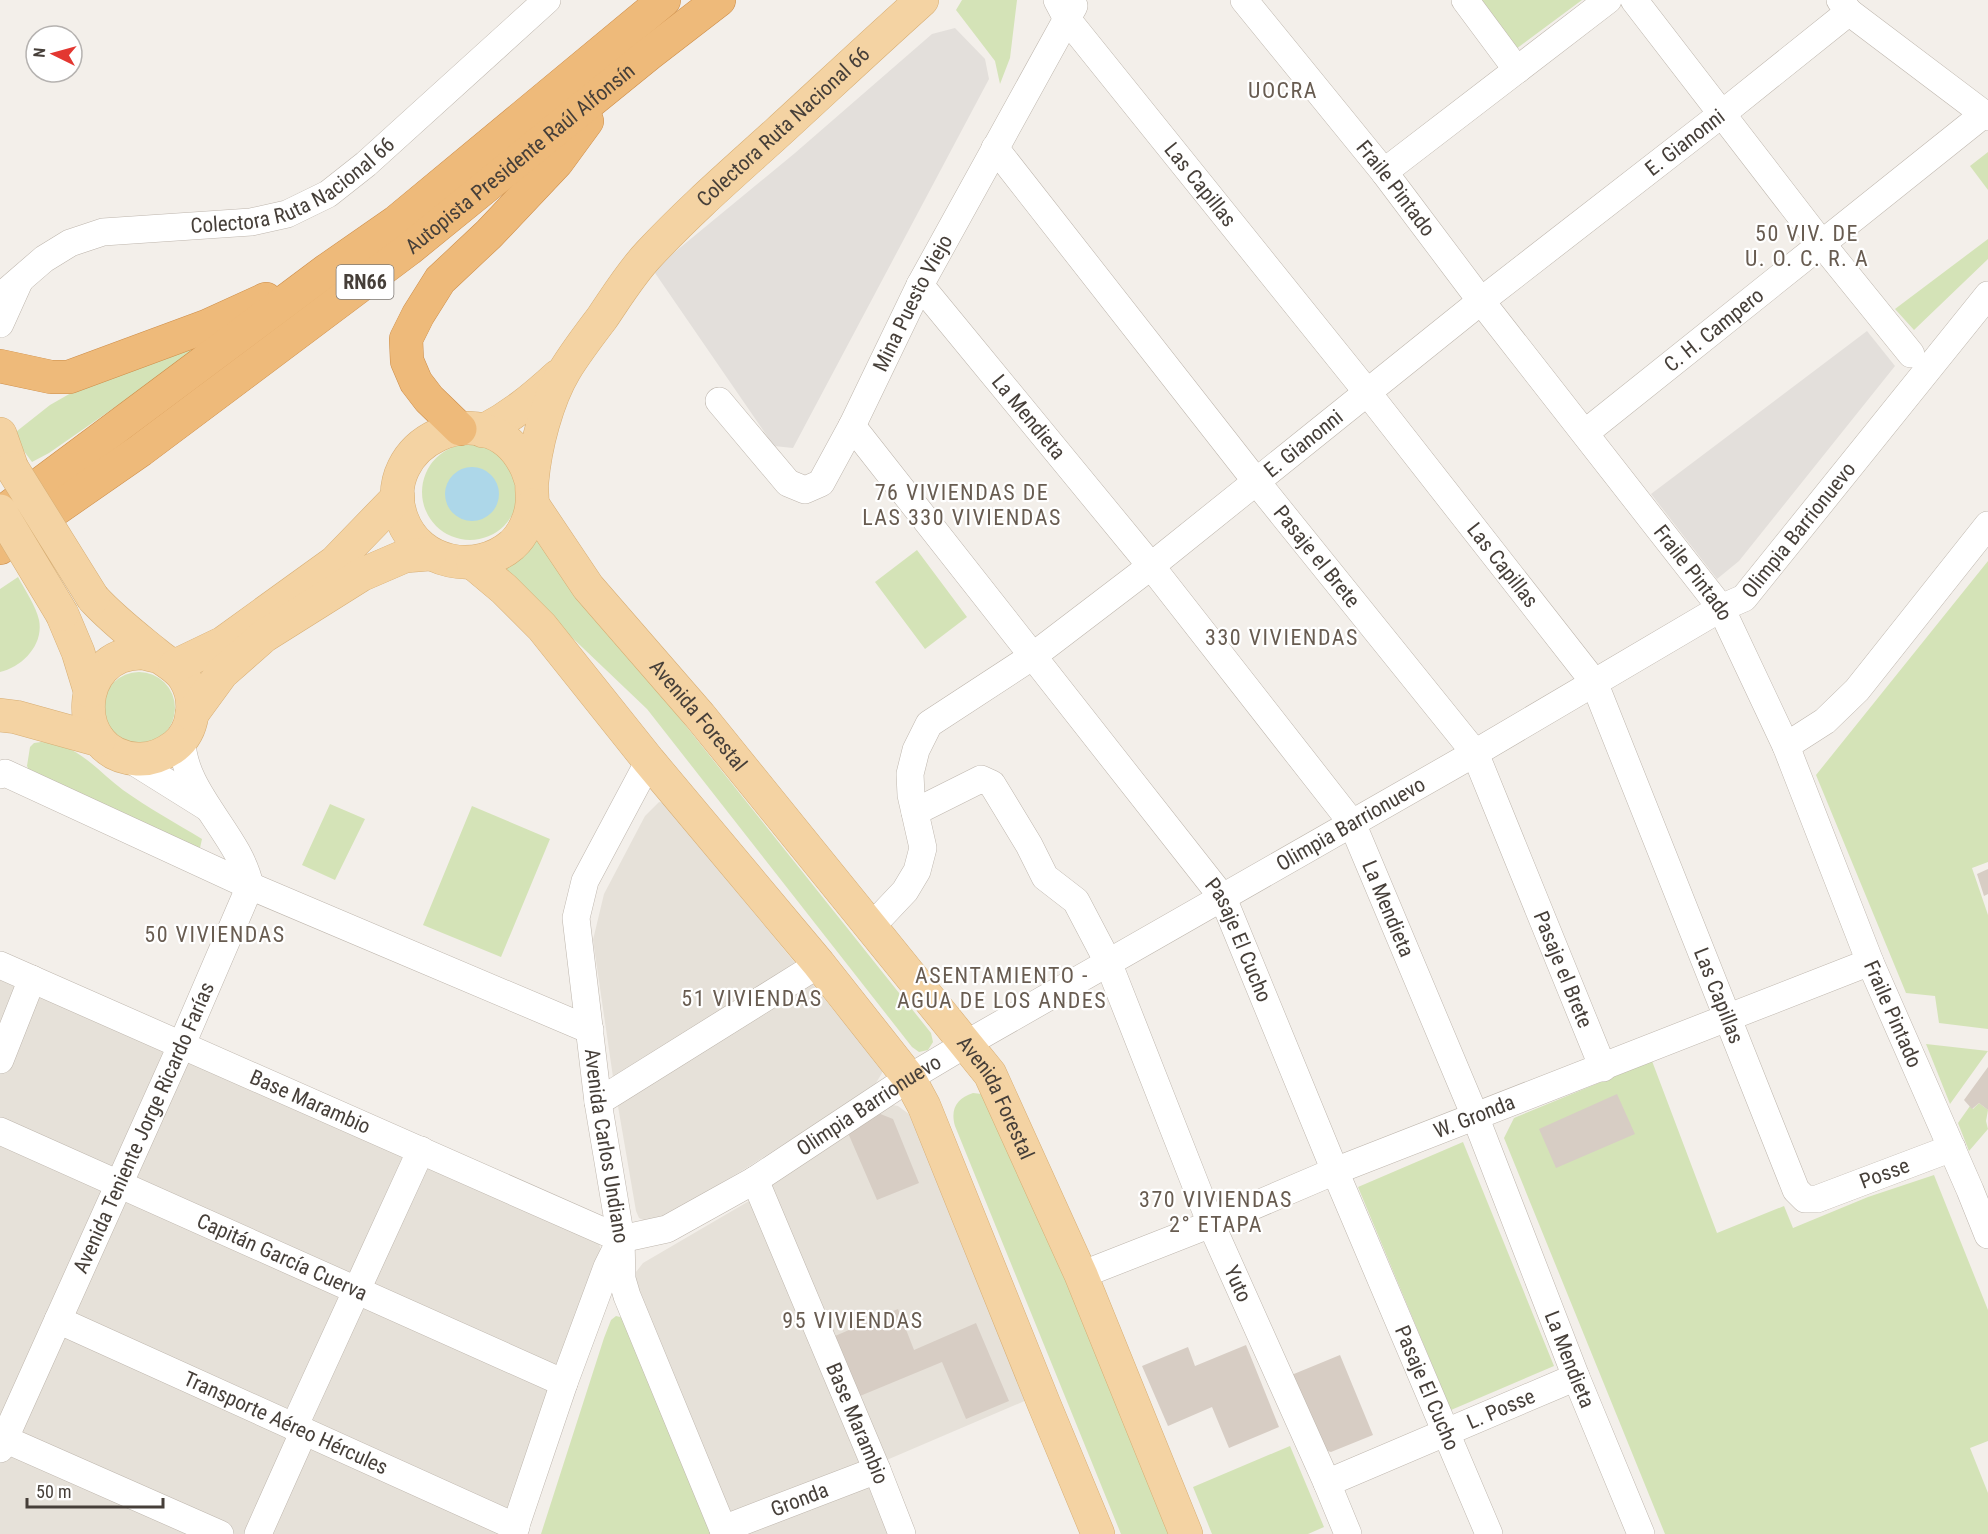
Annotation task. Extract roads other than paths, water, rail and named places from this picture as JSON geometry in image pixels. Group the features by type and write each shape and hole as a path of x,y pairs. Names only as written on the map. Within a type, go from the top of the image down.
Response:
{"highway":[{"name":"Autopista Presidente Raúl Alfonsín","path":"0,513 327,270 396,222 664,0"},
{"name":"Autopista Presidente Raúl Alfonsín","path":"0,548 141,450 409,249 719,0"},
{"path":"472,430 429,399 416,382 407,361 406,339 440,280 489,234 557,162 620,78"},
{"path":"0,366 40,376 69,377 207,326 327,270"}],"main road":[{"name":"Colectora Ruta Nacional 66","path":"564,371 632,275 662,240 922,0"},
{"path":"472,430 508,418 564,371"},
{"path":"532,494 524,462 510,444 491,432 447,430 427,440 411,455 401,475 398,497 402,519 413,539 430,554 451,562 473,563 494,557 512,544 526,526 532,494 544,421 564,371"},
{"path":"0,434 12,468 93,598 114,621 167,662 186,680 192,696 187,726"},
{"name":"Avenida Forestal","path":"532,494 588,587 700,716 990,1074 1081,1275 1186,1534"},
{"path":"99,740 91,725 87,708 90,691 98,675 110,663 126,656 143,653 167,662 223,644 335,562 398,497"},
{"path":"0,513 62,614 78,652 90,691"},
{"path":"0,715 16,717 99,740 116,753 128,758 146,759 163,754 187,726 222,673 264,636 361,575 405,556 430,554"},
{"path":"473,563 504,589 542,627 649,761 819,964 909,1078 924,1106 1098,1534"}],"street":[{"name":"Colectora Ruta Nacional 66","path":"10,289 44,259 70,243 103,232 251,222 286,214 328,194 366,164 546,0"},
{"name":"Fraile Pintado","path":"1244,0 1384,172 1481,301 1721,608 1786,746 1870,962 1988,1235"},
{"path":"1465,0 1517,70"},
{"path":"1384,172 1608,0"},
{"path":"1634,0 1822,244 1911,354"},
{"name":"Mina Puesto Viejo","path":"719,401 788,483 805,490 821,483 852,426 920,285 995,148 1067,6"},
{"name":"Las Capillas","path":"1067,6 1594,681 1796,1190 1805,1199 1817,1199"},
{"path":"1845,6 1986,115"},
{"name":"E. Gianonni","path":"871,927 905,891 918,871 923,848 910,774 916,750 929,724 1033,656 1151,566 1255,480 1481,301 1723,113 1845,6"},
{"name":"C. H. Campero","path":"1585,433 1986,115"},
{"name":"Pasaje el Brete","path":"995,148 1255,480 1475,753 1603,1068"},
{"name":"La Mendieta","path":"920,285 1151,566 1352,823 1475,1116 1576,1377 1641,1534"},
{"path":"0,324 10,289"},
{"name":"Olimpia Barrionuevo","path":"621,1239 667,1229 755,1179 909,1078 966,1044 1475,753 1721,608 1744,598 1988,295"},
{"name":"Pasaje El Cucho","path":"852,426 1223,898 1335,1171 1489,1534"},
{"path":"1786,746 1825,721 1857,690 1988,525"},
{"path":"187,726 182,750 188,769 208,808 247,869 250,886"},
{"path":"128,758 208,808"},
{"name":"Avenida Carlos Undiano","path":"514,1530 607,1266 621,1239 598,1102 576,918 585,881 649,761"},
{"path":"2,774 250,886 590,1030"},
{"name":"Yuto","path":"915,812 981,779 992,784 1029,845 1045,877 1076,901 1108,962 1211,1224 1327,1483 1347,1534"},
{"name":"Avenida Teniente Jorge Ricardo Farías","path":"2,1441 119,1185 250,886"},
{"name":"W. Gronda","path":"1081,1275 1211,1224 1335,1171 1870,962"},
{"name":"Base Marambio","path":"0,964 621,1239"},
{"path":"598,1102 819,964"},
{"path":"0,1060 32,979"},
{"name":"Capitán García Cuerva","path":"0,1131 564,1383"},
{"name":"Posse","path":"1817,1199 1952,1148"},
{"path":"258,1534 299,1429 357,1292 421,1149"},
{"name":"Base Marambio","path":"755,1179 902,1534"},
{"path":"621,1239 622,1279 627,1296 724,1532"},
{"name":"Transporte Aéreo Hércules","path":"58,1320 299,1429 514,1530"},
{"name":"L. Posse","path":"1327,1483 1576,1377"},
{"path":"2,1441 220,1534"},
{"name":"Gronda","path":"724,1532 877,1470"}],"water":[{"path":"467,467 477,467 491,475 497,484 499,494 497,504 491,513 477,521 467,521 450,509 445,499 445,489 457,472"}],"district":[{"name":"UOCRA","path":"1283,90"},
{"name":"50 VIV. DE U. O. C. R. A","path":"1807,246"},
{"name":"76 VIVIENDAS DE LAS 330 VIVIENDAS","path":"962,504"},
{"name":"330 VIVIENDAS","path":"1282,637"},
{"name":"50 VIVIENDAS","path":"215,934"},
{"name":"ASENTAMIENTO - AGUA DE LOS ANDES","path":"1002,988"},
{"name":"51 VIVIENDAS","path":"752,998"},
{"name":"370 VIVIENDAS 2° ETAPA","path":"1216,1212"},
{"name":"95 VIVIENDAS","path":"853,1320"}]}
